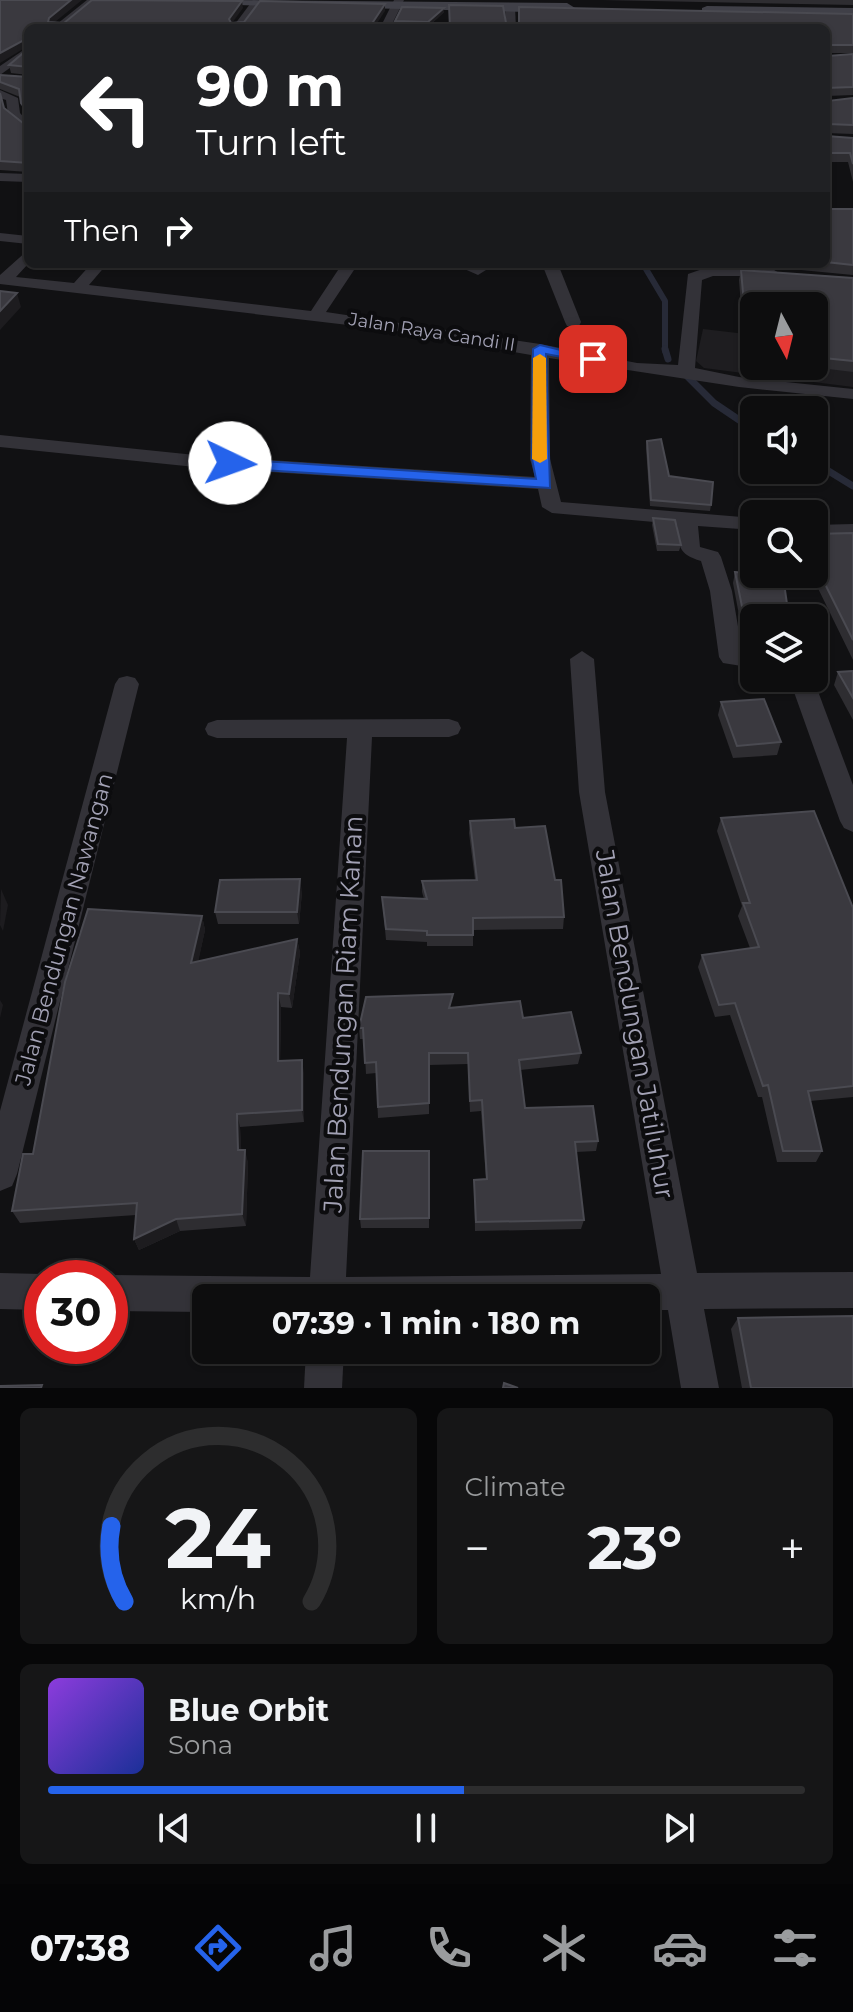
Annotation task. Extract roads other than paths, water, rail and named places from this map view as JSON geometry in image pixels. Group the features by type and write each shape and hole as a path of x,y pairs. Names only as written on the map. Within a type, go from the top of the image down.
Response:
{"main road":[{"path":"237,0 583,8"},
{"path":"686,10 853,13"}],"street":[{"path":"62,24 93,0"},
{"path":"240,24 257,1"},
{"path":"387,24 398,2"},
{"path":"510,7 511,24"},
{"path":"0,72 24,53"},
{"path":"0,78 14,79"},
{"path":"0,94 12,98 14,114 24,125"},
{"path":"0,177 24,178"},
{"path":"0,237 24,240"},
{"name":"Jalan Raya Candi II","path":"1,282 24,259"},
{"path":"78,288 96,268"},
{"path":"316,315 347,268"},
{"path":"472,268 478,270"},
{"path":"552,268 573,322"},
{"path":"686,371 694,277 717,271 790,274"},
{"name":"Jalan Raya Candi II","path":"1,282 316,315 540,349 637,368 686,371 739,382 853,394"},
{"path":"540,349 540,459 550,504 556,508 740,523"},
{"path":"0,441 205,462 545,484"},
{"path":"687,519 690,551 710,557 717,576 731,657 740,658"},
{"path":"828,531 853,530"},
{"name":"Jalan Bendungan Jatiluhur","path":"582,659 592,792 700,1388"},
{"name":"Jalan Bendungan Nawangan","path":"0,1174 127,684"},
{"path":"806,692 853,821"},
{"path":"217,729 449,728"},
{"name":"Jalan Bendungan Riam Kanan","path":"328,1284 360,729"},
{"path":"660,1291 853,1290"},
{"path":"0,1291 24,1292"},
{"path":"128,1293 192,1294"},
{"path":"323,1388 324,1364"}],"waterway":[{"path":"645,268 665,301 665,349"},
{"path":"665,349 668,359"},
{"path":"687,376 714,403 740,421"},
{"path":"828,471 853,486"}]}
